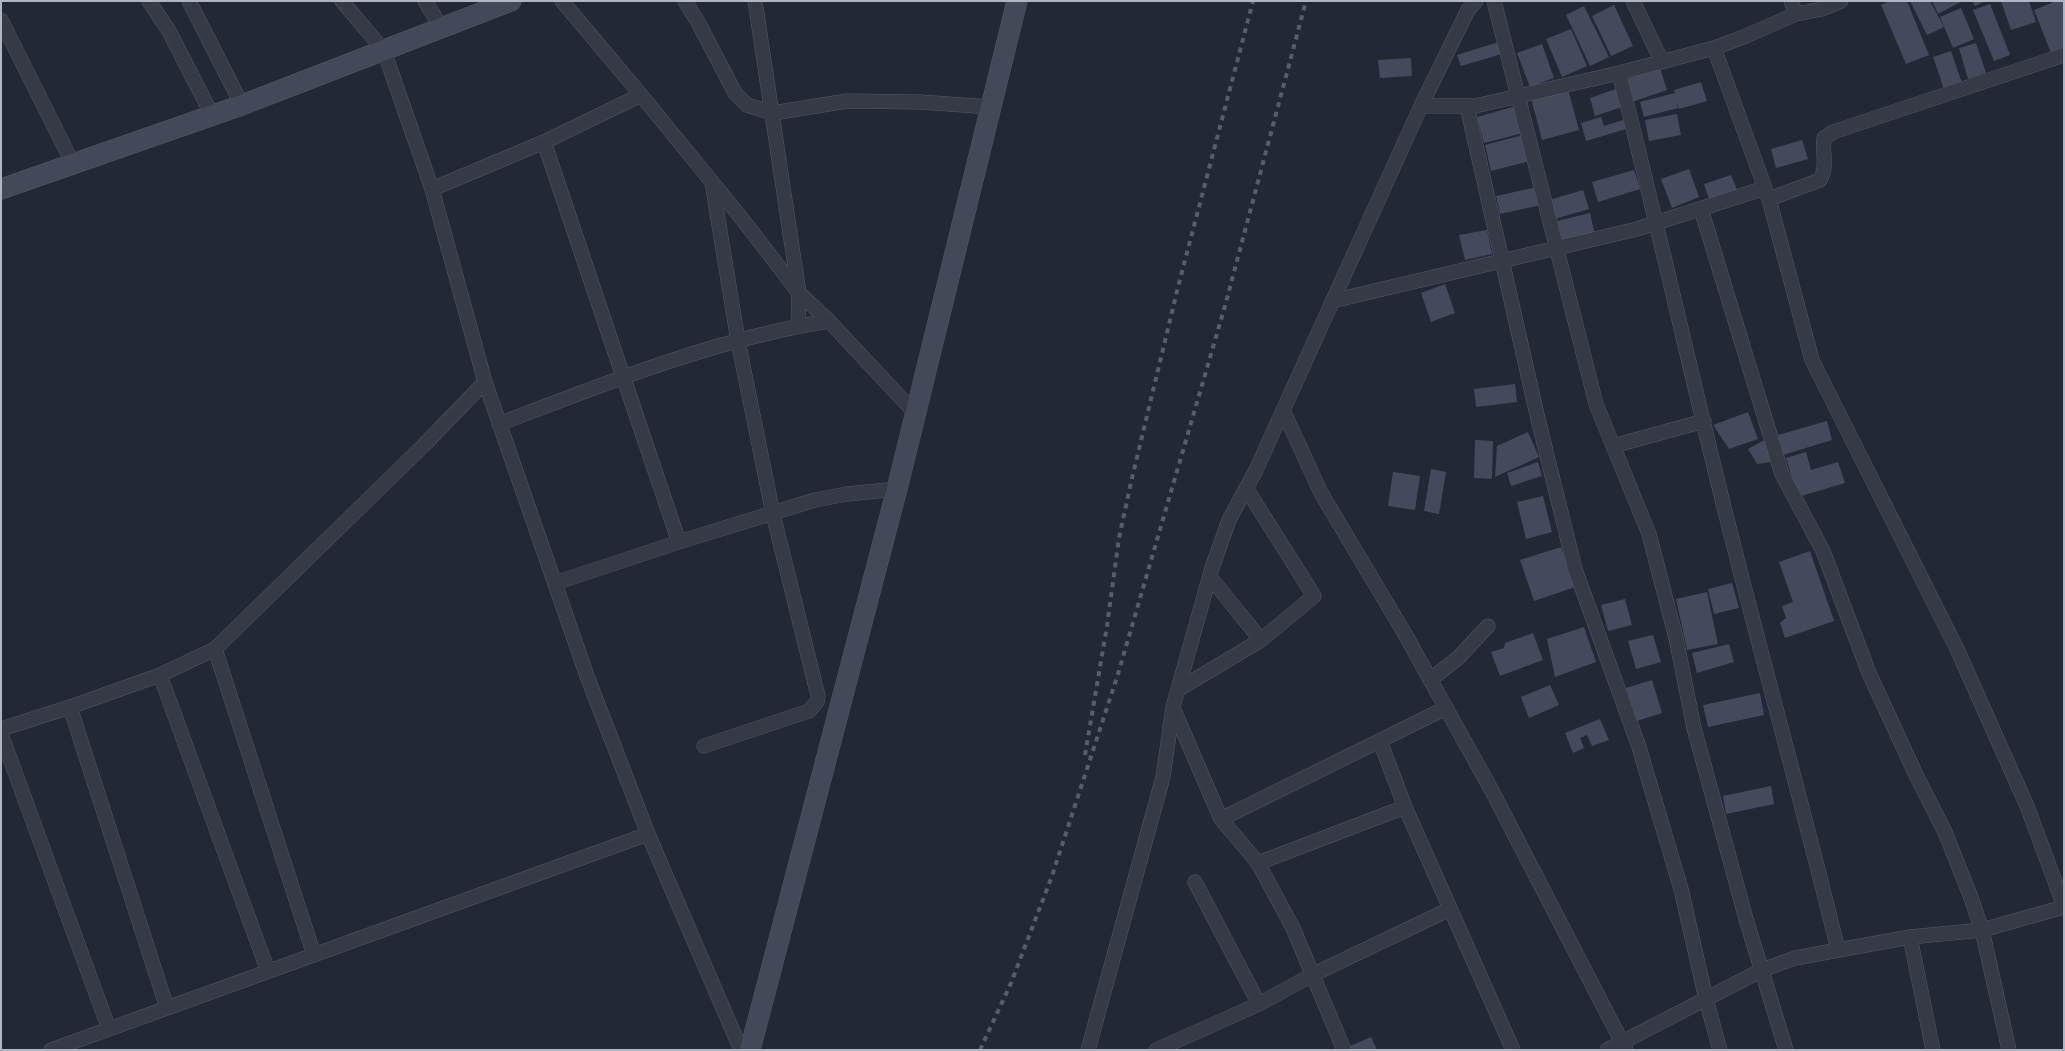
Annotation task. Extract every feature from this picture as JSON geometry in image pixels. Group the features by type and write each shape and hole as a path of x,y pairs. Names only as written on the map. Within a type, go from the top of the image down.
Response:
{"street":[{"path":"149,1 169,31 212,114"},
{"path":"189,1 242,105"},
{"path":"342,1 384,51 432,189 485,382 587,676 648,834 741,1050"},
{"path":"425,1 441,28"},
{"path":"1,189 242,105 511,1"},
{"path":"562,1 712,182 800,294 830,321 916,414"},
{"path":"685,1 736,93 747,105 773,114 847,102 991,106"},
{"path":"755,1 800,294 798,326"},
{"path":"750,1050 897,489 1017,1"},
{"path":"1088,1050 1162,777 1172,707 1179,689 1210,577 1229,520 1284,410 1421,106 1468,10 1476,1"},
{"path":"1494,1 1596,404 1649,534 1676,638 1694,728 1786,1050"},
{"path":"1633,1 1661,60"},
{"path":"1421,106 1475,106 1619,73 1661,60 1714,48 1746,36 1794,7 1822,9 1841,1"},
{"path":"1,20 73,164"},
{"path":"1607,1050 1624,1046 1706,999 1762,970 1795,958 1910,937 1982,930 2064,906 2027,806 1957,650 1812,360 1767,194 1714,48"},
{"path":"1332,301 1556,248 1700,209 1820,180 1824,172 1825,163 1824,138 1832,132 2064,54"},
{"path":"1619,73 1657,222 1727,518 1817,862 1838,950"},
{"path":"432,189 544,142 641,95"},
{"path":"1467,106 1575,569 1639,747 1681,890 1706,999 1720,1050"},
{"path":"544,142 625,376 679,542"},
{"path":"704,746 809,711 817,702 816,685 773,514 738,341 712,182"},
{"path":"1700,209 1782,474 1823,551 1869,673 1916,775 1945,832 1982,930 2009,1050"},
{"path":"500,424 625,376 738,341 798,326 830,321"},
{"path":"1,729 70,708 160,675 215,649 424,445 485,382"},
{"path":"1284,410 1322,493 1492,791 1624,1046"},
{"path":"1613,446 1704,421"},
{"path":"1179,689 1261,640 1314,596 1246,488"},
{"path":"555,583 814,500 847,494 897,489"},
{"path":"1210,577 1261,640"},
{"path":"1430,680 1458,658 1488,626"},
{"path":"215,649 314,955"},
{"path":"160,675 268,971"},
{"path":"1172,707 1221,819 1258,863 1292,928 1344,1050"},
{"path":"70,708 168,1008"},
{"path":"1221,819 1446,708"},
{"path":"1,734 109,1029"},
{"path":"1380,741 1405,807 1513,1050"},
{"path":"1258,863 1405,807"},
{"path":"51,1050 648,834"},
{"path":"1195,882 1259,1004"},
{"path":"1156,1050 1259,1004 1312,975 1450,909"},
{"path":"1910,937 1933,1050"}],"building":[{"path":"1890,1 1907,1 1929,55 1906,64 1881,5"},
{"path":"1910,1 1930,1 1944,27 1927,35"},
{"path":"1932,1 1962,1 1938,14"},
{"path":"1972,1 1986,1 1975,6"},
{"path":"2001,1 2029,1 2036,22 2011,30"},
{"path":"2056,1 2064,1 2064,48 2051,53 2034,10"},
{"path":"1990,4 2010,55 1994,61 1973,10"},
{"path":"1614,5 1633,46 1611,56 1592,16"},
{"path":"1584,6 1609,57 1590,66 1566,15"},
{"path":"1961,8 1974,39 1953,48 1940,17"},
{"path":"1571,29 1587,66 1562,77 1546,39"},
{"path":"1502,41 1505,53 1461,66 1457,55"},
{"path":"1976,43 1986,73 1968,79 1959,48"},
{"path":"1542,44 1554,78 1530,87 1517,53"},
{"path":"1951,51 1962,83 1944,89 1933,57"},
{"path":"1411,58 1412,76 1380,78 1378,60"},
{"path":"1660,68 1667,90 1632,102 1624,80"},
{"path":"1701,82 1707,101 1679,109 1677,101 1678,108 1644,117 1640,102 1675,93 1674,90"},
{"path":"1568,89 1579,130 1542,140 1531,98"},
{"path":"1616,89 1622,107 1595,116 1590,98"},
{"path":"1516,106 1523,133 1484,143 1477,117"},
{"path":"1677,114 1681,135 1649,141 1645,120"},
{"path":"1601,117 1604,126 1623,120 1626,129 1586,141 1581,123"},
{"path":"1523,135 1530,161 1491,171 1485,145"},
{"path":"1802,140 1808,159 1776,168 1771,149"},
{"path":"1689,169 1699,197 1672,208 1661,179"},
{"path":"1634,170 1640,189 1598,202 1592,182"},
{"path":"1731,175 1738,192 1710,202 1704,184"},
{"path":"1537,187 1541,205 1500,214 1496,196"},
{"path":"1583,190 1589,209 1555,219 1549,200"},
{"path":"1590,213 1595,235 1563,243 1557,221"},
{"path":"1487,230 1492,254 1465,260 1459,235"},
{"path":"1445,284 1455,313 1431,322 1421,293"},
{"path":"1515,384 1517,402 1476,407 1474,389"},
{"path":"1748,412 1758,439 1729,449 1713,425"},
{"path":"1827,421 1832,440 1783,455 1778,435"},
{"path":"1528,432 1539,457 1495,477 1497,446"},
{"path":"1766,439 1772,462 1757,464 1748,449"},
{"path":"1475,440 1493,441 1492,479 1474,478"},
{"path":"1806,452 1811,470 1838,462 1845,483 1798,497 1786,458"},
{"path":"1538,462 1542,476 1511,486 1507,473"},
{"path":"1431,469 1446,472 1439,514 1424,511"},
{"path":"1393,472 1420,476 1415,510 1388,506"},
{"path":"1543,496 1552,532 1526,539 1517,502"},
{"path":"1561,547 1575,587 1534,601 1520,560"},
{"path":"1810,551 1834,621 1785,638 1780,623 1786,618 1782,606 1793,602 1779,562"},
{"path":"1732,583 1739,608 1714,614 1708,589"},
{"path":"1707,592 1718,644 1687,650 1676,599"},
{"path":"1625,599 1632,625 1608,631 1601,605"},
{"path":"1584,627 1596,662 1555,677 1547,639"},
{"path":"1533,633 1543,660 1500,676 1491,652 1504,648 1505,643"},
{"path":"1653,635 1661,662 1636,669 1628,641"},
{"path":"1729,644 1734,662 1697,673 1692,653"},
{"path":"1652,680 1662,713 1637,721 1626,688"},
{"path":"1550,685 1559,705 1529,718 1521,697"},
{"path":"1760,693 1764,715 1708,727 1703,705"},
{"path":"1600,719 1609,740 1592,746 1587,735 1580,738 1584,748 1573,753 1565,733"},
{"path":"1771,786 1774,804 1726,814 1723,796"},
{"path":"1371,1037 1377,1050 1349,1050 1348,1047"}],"railway":[{"path":"1085,755 1107,626 1119,538 1132,478 1178,287 1253,1"},
{"path":"980,1050 1011,983 1052,876 1118,674 1225,306 1306,1"}]}
